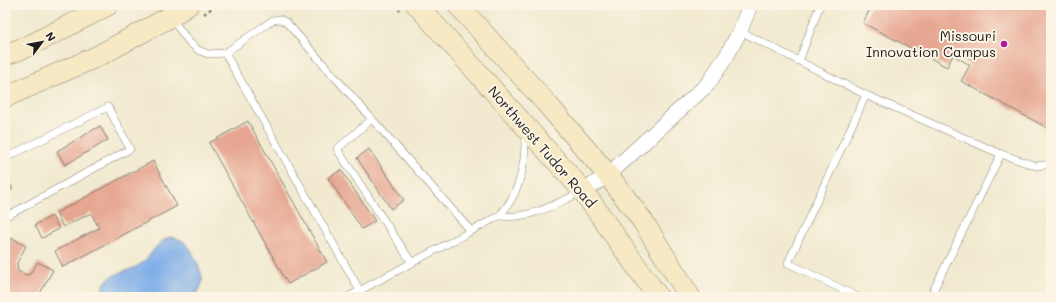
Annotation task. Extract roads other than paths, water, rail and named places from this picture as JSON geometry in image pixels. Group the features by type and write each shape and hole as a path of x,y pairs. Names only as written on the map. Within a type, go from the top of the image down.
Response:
{"street":[{"path":"5,97 98,56 170,17 188,5"},
{"name":"Northwest Tudor Road","path":"417,5 583,191 658,297"},
{"path":"458,5 547,104 608,176 642,220 690,297"},
{"path":"583,191 608,176 707,86 726,57 740,31 750,5"},
{"path":"5,55 31,45 96,8"}],"lane":[{"path":"799,61 820,5"},
{"path":"170,17 189,42 198,50 208,54 225,53 273,20 280,19 287,23 471,231"},
{"path":"740,31 866,95 1001,154 1036,166 1051,164"},
{"path":"225,53 360,291"},
{"path":"858,297 788,263 866,95"},
{"path":"5,158 108,107 130,149 5,217"},
{"path":"372,119 337,149 412,263"},
{"path":"348,297 499,216 509,206 519,182 525,143 525,125"},
{"path":"930,297 1001,154"},
{"path":"499,216 515,217 529,215 583,191"}],"water":[{"path":"170,237 181,240 188,246 193,253 200,270 202,284 193,297 102,297 103,288 111,277 131,269 143,262 155,248"}],"place":[{"name":"Missouri Innovation Campus","path":"1004,44"}]}
